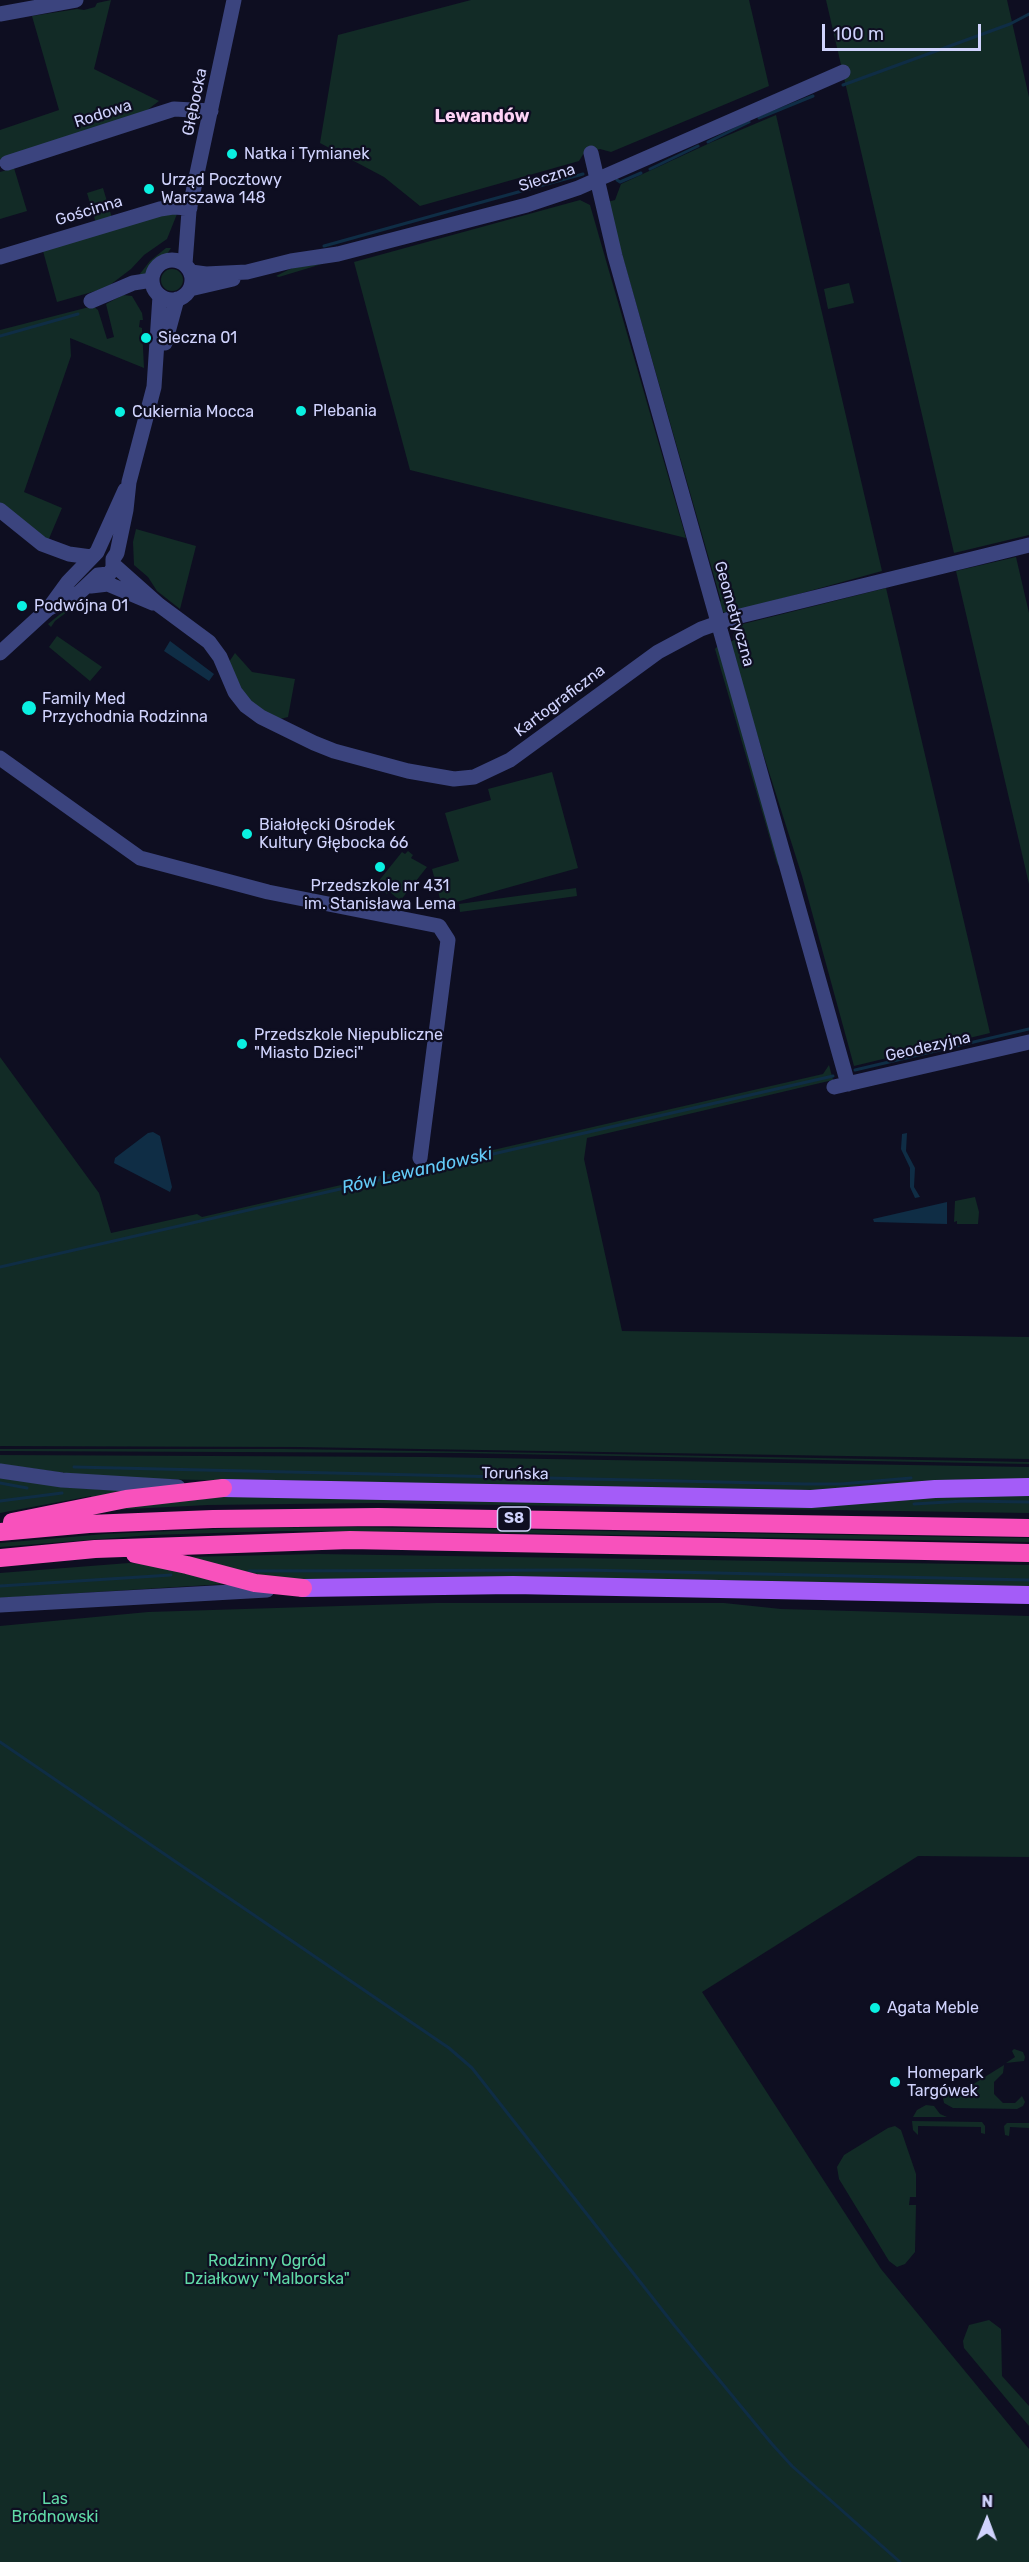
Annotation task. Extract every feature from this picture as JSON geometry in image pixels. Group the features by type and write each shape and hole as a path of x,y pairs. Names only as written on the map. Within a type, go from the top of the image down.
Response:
{"highway":[{"path":"0,1525 126,1499 224,1488"},
{"name":"S8","path":"0,1532 88,1524 202,1519 378,1517 1029,1528"},
{"name":"S8","path":"0,1557 95,1549 350,1540 1029,1553"},
{"path":"95,1549 187,1565 255,1583 303,1588"}],"main road":[{"name":"Toruńska","path":"224,1488 811,1499 935,1489 1029,1487"},
{"path":"303,1588 513,1585 1029,1595"}],"street":[{"path":"0,14 76,0"},
{"name":"Głębocka","path":"152,280 157,267 169,260 189,209 234,0"},
{"name":"Sieczna","path":"190,289 224,282 247,272 291,261 362,249 578,189 843,72"},
{"name":"Rodowa","path":"7,163 174,109 211,111"},
{"name":"Geometryczna","path":"591,153 615,256 718,623 841,1086"},
{"name":"Gościnna","path":"0,257 160,209 173,207 189,209"},
{"name":"Głębocka","path":"189,209 188,268 192,280 190,289"},
{"path":"169,260 177,260 188,268"},
{"name":"Sieczna","path":"188,268 212,274 247,272"},
{"path":"91,301 133,283 152,280 160,296 177,299"},
{"path":"156,371 177,299 190,289"},
{"path":"48,609 84,589 107,569 119,542 129,482 151,401 156,371 160,296"},
{"path":"0,653 48,609 68,582 93,557 129,482"},
{"path":"0,510 42,544 69,554 93,557 106,553 107,569"},
{"name":"Kartograficzna","path":"107,569 209,642 220,657 235,692 246,706 261,717 334,751 408,771 454,779 474,777 510,760 658,652 681,638 718,623 1029,545"},
{"path":"93,557 93,571 107,569"},
{"name":"Kartograficzna","path":"107,569 118,588"},
{"name":"Kartograficzna","path":"84,589 100,584 118,588 159,605"},
{"path":"0,758 140,858 268,892 439,926 448,940 420,1158"},
{"name":"Geodezyjna","path":"841,1086 1029,1042"},
{"name":"Toruńska","path":"0,1471 88,1483 224,1488"},
{"path":"0,1605 163,1594 303,1588"}],"green space":[{"path":"111,0 94,69 159,101 146,111 112,124 0,160 0,130 59,110 32,16 84,10 95,7 97,3"},
{"path":"471,0 749,0 769,86 611,152 600,149 584,153 579,161 420,206 384,177 320,143 338,35"},
{"path":"826,0 1007,0 1029,97 1029,535 954,553"},
{"path":"776,115 882,571 726,614 717,602 721,601 607,202 615,200 621,184"},
{"path":"14,168 27,211 0,219 0,172"},
{"path":"103,188 112,218 96,223 87,193"},
{"path":"580,200 590,205 686,538 410,470 354,262"},
{"path":"170,212 177,214 167,239 144,255 131,269 106,288 57,302 43,251"},
{"path":"166,248 171,248 146,274 139,275 150,261"},
{"path":"322,264 279,277 276,276 294,267"},
{"path":"172,269 180,272 183,280 180,288 172,291 164,288 161,280 164,272"},
{"path":"849,283 854,303 828,309 824,289"},
{"path":"123,295 132,296 142,313 143,320 140,320 139,327 142,328 144,368 70,338 71,356 24,492 62,508 48,541 0,503 0,330 93,306 98,310 107,339 114,337 106,304"},
{"path":"136,529 196,546 180,609 157,591 148,577 134,565 133,542"},
{"path":"1016,557 1029,613 1029,884 956,571"},
{"path":"886,588 990,1033 854,1066 802,876 728,643 734,640 733,635 739,625"},
{"path":"80,598 83,600 55,621 51,627 48,624"},
{"path":"57,636 102,667 90,681 49,647"},
{"path":"719,645 785,875 777,863 715,649"},
{"path":"235,653 252,672 295,679 288,717 280,719 255,707 245,696 229,662"},
{"path":"552,772 578,868 442,906 432,869 459,861 445,813 491,800 488,789"},
{"path":"408,851 413,855 411,858 427,867 400,901 389,891 387,894 379,887 376,891 373,888 402,852 405,854"},
{"path":"576,888 577,896 460,912 459,904"},
{"path":"0,1057 99,1193 111,1233 197,1214 202,1217 823,1074 829,1065 833,1080 587,1138 584,1159 622,1331 1029,1337 1029,1459 298,1447 0,1446"},
{"path":"975,1197 979,1212 978,1224 954,1222 955,1201"},
{"path":"0,1449 285,1449 1029,1462 1029,1464 460,1453 0,1451"},
{"path":"0,1455 428,1457 1029,1467 1029,1479 956,1480 809,1491 149,1479 86,1476 0,1464"},
{"path":"0,1477 63,1487 131,1491 0,1513"},
{"path":"1029,1495 1029,1513 374,1503 208,1505 90,1511 230,1496"},
{"path":"354,1527 1029,1538 1029,1542 281,1531 151,1535 0,1547 0,1543 105,1534 241,1528"},
{"path":"318,1554 1029,1565 1029,1589 285,1582 184,1557"},
{"path":"129,1563 152,1564 225,1584 0,1598 0,1573"},
{"path":"436,1603 724,1603 781,1609 1029,1616 1029,1857 918,1856 702,1992 881,2269 1029,2449 1029,2562 0,2562 0,1626 148,1612"},
{"path":"1014,2049 1023,2052 1024,2061 1006,2063 1015,2057 1012,2051"},
{"path":"1004,2065 1003,2073 994,2082 994,2094 1003,2103 1015,2103 1022,2096 1025,2102 1023,2106 1017,2109 953,2108 944,2103 943,2098 946,2091 954,2086 959,2093"},
{"path":"926,2105 934,2106 940,2114 947,2117 913,2117 917,2110"},
{"path":"912,2121 982,2122 985,2126 985,2134 981,2133 981,2127 918,2126 918,2135 913,2130"},
{"path":"1007,2123 1029,2123 1029,2128 1010,2127 1009,2136 1005,2135 1004,2126"},
{"path":"895,2126 901,2130 916,2174 916,2197 910,2197 909,2205 916,2205 915,2252 905,2264 897,2267 889,2261 839,2179 837,2167 844,2155"},
{"path":"989,2320 1001,2329 1002,2376 1029,2406 1029,2426 964,2348 963,2341 969,2325"}],"water":[{"path":"170,641 214,674 209,681 164,651"},
{"path":"153,1132 160,1136 172,1187 170,1192 114,1163 115,1158 148,1133"},
{"path":"907,1133 906,1151 915,1168 914,1187 920,1197 915,1198 910,1187 910,1168 901,1149 902,1134"},
{"path":"947,1202 947,1224 874,1222 873,1219"}],"waterway":[{"path":"843,85 1010,24 1029,14"},
{"path":"759,118 813,96"},
{"path":"708,142 749,122"},
{"path":"650,169 698,146"},
{"path":"617,180 620,182 641,173"},
{"path":"324,246 583,174"},
{"path":"0,336 78,314"},
{"name":"Rów Lewandowski","path":"855,1070 1029,1029"},
{"name":"Rów Lewandowski","path":"0,1267 833,1076"},
{"path":"74,1467 805,1484 841,1484 911,1478"},
{"path":"0,1483 27,1488"},
{"path":"0,1501 62,1493"},
{"path":"914,1504 964,1501 1029,1502"},
{"path":"249,1571 583,1570 1029,1580"},
{"path":"0,1586 171,1575"},
{"path":"0,1742 449,2048 472,2068 674,2325 772,2444 792,2466 900,2562"}],"place":[{"name":"Natka i Tymianek","path":"232,154"},
{"name":"Urząd Pocztowy Warszawa 148","path":"149,189"},
{"name":"Sieczna 01","path":"146,338"},
{"name":"Plebania","path":"301,411"},
{"name":"Cukiernia Mocca","path":"120,412"},
{"name":"Podwójna 01","path":"22,606"},
{"name":"Family Med Przychodnia Rodzinna","path":"29,708"},
{"name":"Białołęcki Ośrodek Kultury Głębocka 66","path":"247,834"},
{"name":"Przedszkole nr 431 im. Stanisława Lema","path":"380,867"},
{"name":"Przedszkole Niepubliczne \"Miasto Dzieci\"","path":"242,1044"},
{"name":"Agata Meble","path":"875,2008"},
{"name":"Homepark Targówek","path":"895,2082"}],"district":[{"name":"Lewandów","path":"482,117"}],"park label":[{"name":"Rodzinny Ogród Działkowy \"Malborska\"","path":"267,2270"},
{"name":"Las Bródnowski","path":"55,2508"}]}
